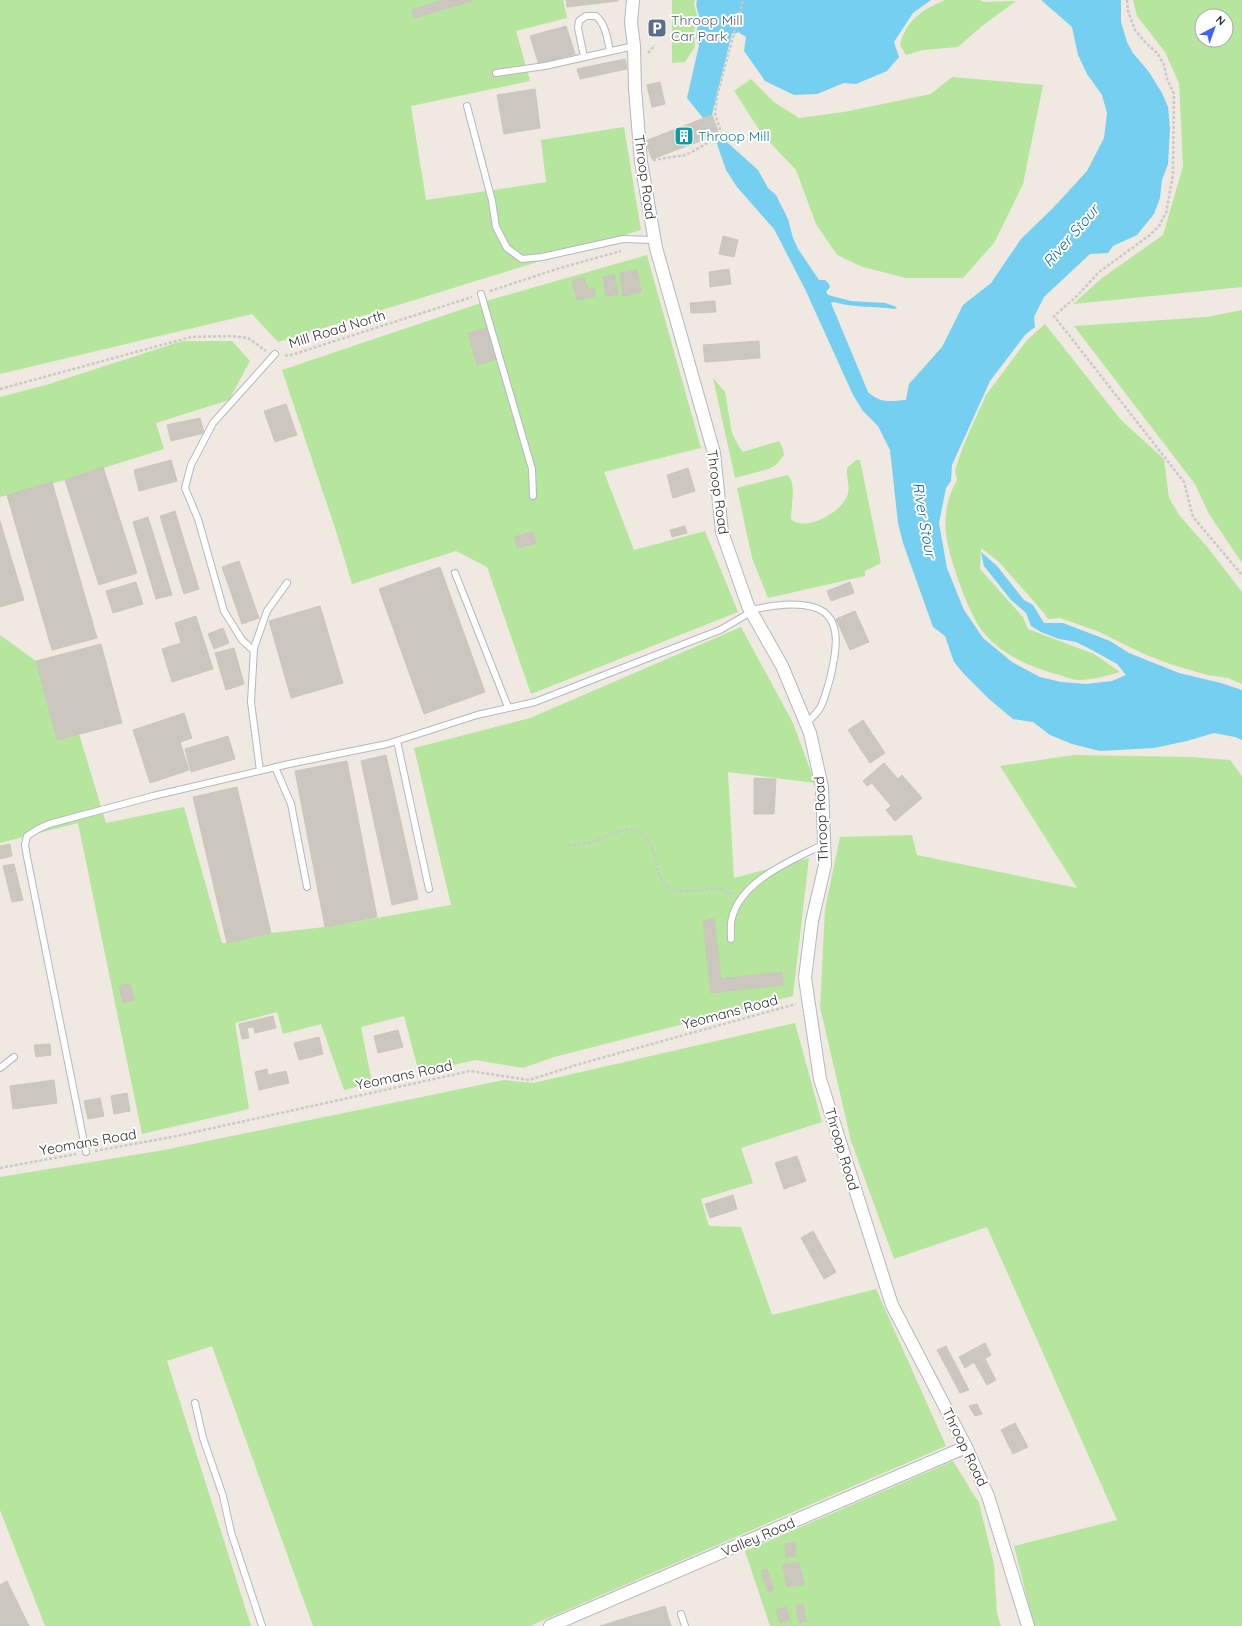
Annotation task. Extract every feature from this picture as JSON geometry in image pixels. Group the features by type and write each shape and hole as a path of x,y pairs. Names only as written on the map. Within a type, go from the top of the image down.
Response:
{"street":[{"name":"Throop Road","path":"633,0 631,22 634,46 635,89 640,162 654,240 714,453 722,532 750,611 782,666 810,733 822,787 825,865 812,921 806,978 820,1079 892,1305 966,1447 988,1496 1028,1626"},
{"name":"Valley Road","path":"550,1626 966,1447"}],"lane":[{"path":"584,57 578,28 579,21 586,16 596,16 601,20 604,26 610,51"},
{"path":"496,73 545,66 634,46"},
{"path":"467,106 492,201 496,227 507,248 522,259 542,258 624,239 654,240"},
{"path":"481,294 532,469 533,496"},
{"path":"254,651 242,640 224,611 198,520 185,488 191,465 213,423 275,354"},
{"path":"455,573 508,707"},
{"path":"260,771 251,702 254,651 267,611 288,583"},
{"path":"86,1152 26,857 25,845 27,836 38,829 78,816 153,796 275,767 397,741 477,715 534,702 720,630 750,611 781,605 800,605 820,610 829,617 836,640 836,651 833,667 822,704 806,723"},
{"path":"397,741 429,889"},
{"path":"275,767 291,804 307,887"},
{"path":"731,939 732,918 739,900 749,888 788,862 824,844"},
{"path":"0,1068 14,1057"},
{"path":"195,1403 203,1438 223,1496 231,1532 262,1626"},
{"path":"681,1614 685,1626"}],"path":[{"path":"640,162 686,155 722,135 715,114 717,96 743,0"},
{"path":"1127,0 1128,11 1135,30 1158,54 1164,64 1167,79 1174,94 1173,175 1166,213 1159,226 1150,235 1099,272 1076,297 1054,316 1184,482 1193,517 1242,575"},
{"name":"Mill Road North","path":"0,389 190,337 231,336 248,338 268,352 288,356 560,268 624,250"},
{"path":"568,846 591,842 627,830 637,831 650,841 661,880 669,887 675,890 685,891 722,888 739,900"},
{"name":"Yeomans Road","path":"0,1168 177,1136 470,1071 529,1080 583,1063 808,1001"}],"green space":[{"path":"0,0 563,0 567,18 516,31 530,81 411,106 426,200 546,182 541,140 624,127 641,230 278,342 252,314 0,374"},
{"path":"672,0 695,0 694,4 697,15 694,33 695,47 685,62 672,63"},
{"path":"945,0 980,0 984,2 1016,1 982,26 958,47 923,50 906,55 900,45 906,29 922,12"},
{"path":"1133,0 1242,0 1242,287 1073,304 1102,278 1163,235 1183,166 1179,83 1165,52 1137,16"},
{"path":"952,77 1043,85 1023,184 994,243 963,278 906,278 863,267 837,255 816,224 796,170 762,134 734,91 751,79 774,102 799,118 844,112 931,94"},
{"path":"647,255 701,448 604,472 634,550 705,531 738,612 531,694 487,567 456,551 352,584 337,534 282,370 493,299"},
{"path":"1242,310 1242,563 1209,514 1195,484 1074,326 1207,317"},
{"path":"1045,324 1121,420 1164,459 1169,498 1180,516 1208,548 1242,592 1242,684 1228,678 1207,675 1170,664 1144,654 1097,631 1060,618 1048,619 999,562 981,548 980,569 1023,617 1028,629 1094,654 1120,672 1094,679 1078,680 1039,669 1009,655 984,633 975,620 957,578 946,535 946,513 948,502 957,480 955,470 964,444 986,395 1027,340"},
{"path":"182,341 232,341 250,361 229,400 156,423 164,449 65,480 0,497 0,397 46,385"},
{"path":"713,378 725,392 732,433 743,452 779,441 784,455 776,465 769,469 735,478"},
{"path":"856,460 860,460 881,563 865,571 865,576 768,598 752,558 737,488 787,475 790,478 793,488 791,519 798,523 806,524 828,516 846,499 848,493 847,468"},
{"path":"741,627 793,723 815,783 728,772 734,878 809,858 793,996 554,1057 523,1068 475,1060 419,1073 404,1016 361,1027 372,1083 344,1090 321,1024 283,1034 277,1012 235,1023 249,1109 142,1134 78,823 0,843 0,635 36,661 57,740 79,734 106,823 184,807 222,943 227,943 271,933 325,927 451,905 414,748 530,718"},
{"path":"1074,755 1190,757 1230,760 1242,776 1242,1626 1034,1626 1014,1546 1117,1520 987,1227 894,1259 851,1141 820,1007 825,909 840,837 912,835 917,855 1077,888 1000,766"},
{"path":"795,1023 822,1122 741,1148 753,1183 701,1199 709,1226 741,1227 772,1315 876,1289 946,1446 530,1626 313,1626 212,1346 167,1361 251,1626 45,1626 0,1510 0,1177 164,1150 504,1080 533,1083"},
{"path":"953,1461 979,1503 994,1564 997,1613 1001,1626 770,1626 745,1551"}],"water":[{"path":"697,0 931,0 913,13 894,42 899,57 887,71 856,84 844,83 817,94 794,95 765,81 744,51 746,37 738,32 735,34 732,33 712,115 703,118 687,98 699,45 696,38 699,20 696,7"},
{"name":"River Stour","path":"1041,0 1121,0 1121,22 1127,42 1133,53 1149,72 1162,93 1168,107 1170,128 1168,164 1162,180 1160,198 1154,214 1137,235 1113,246 1108,253 1090,254 1044,297 1034,317 1035,327 1025,335 990,381 952,465 951,481 946,488 939,523 947,568 964,610 983,638 1012,662 1040,677 1061,682 1086,684 1112,681 1126,675 1117,664 1092,650 1076,642 1059,639 1041,632 1031,626 1026,613 1011,600 984,566 981,552 997,566 1024,600 1033,605 1044,623 1063,623 1110,641 1129,653 1179,673 1221,683 1242,690 1242,740 1235,737 1214,733 1187,741 1154,748 1100,751 1072,744 1050,735 1033,722 1013,719 989,699 964,674 954,662 945,636 933,627 903,543 898,523 890,450 878,426 863,411 853,395 805,289 774,229 737,187 726,170 715,138 720,136 758,170 768,188 776,195 788,219 793,238 798,249 819,280 825,280 829,284 830,287 826,292 828,295 851,301 885,303 897,307 895,309 849,305 834,302 831,303 868,392 877,398 886,401 906,400 909,384 942,347 963,305 991,283 1021,239 1054,207 1087,171 1104,138 1107,113 1102,95 1087,74 1078,55 1072,27"}],"building":[{"path":"444,0 472,1 414,18 412,10"},
{"path":"566,0 618,0 618,1 567,7"},
{"path":"566,26 575,54 539,65 530,36"},
{"path":"625,59 627,69 580,79 577,69"},
{"path":"660,82 665,104 652,107 647,85"},
{"path":"535,89 540,128 504,134 497,95"},
{"name":"Throop Mill","path":"712,115 719,134 652,159 645,141"},
{"path":"723,236 738,240 734,257 719,254"},
{"path":"729,269 731,284 710,287 709,272"},
{"path":"637,270 641,292 623,296 620,273"},
{"path":"614,274 618,294 606,296 603,277"},
{"path":"584,277 588,290 594,288 595,296 577,300 572,281"},
{"path":"715,301 716,312 691,313 690,303"},
{"path":"487,328 497,359 477,365 468,333"},
{"path":"759,341 760,358 705,362 703,345"},
{"path":"286,404 297,435 275,442 264,411"},
{"path":"200,418 204,433 171,441 167,425"},
{"path":"171,460 177,481 139,491 134,470"},
{"path":"103,467 137,573 99,585 65,480"},
{"path":"688,468 695,491 673,498 667,475"},
{"path":"52,482 97,638 52,650 7,495"},
{"path":"175,511 199,589 184,594 160,516"},
{"path":"148,517 172,595 156,599 133,522"},
{"path":"0,521 24,600 0,607"},
{"path":"685,526 687,533 672,537 670,530"},
{"path":"533,532 536,543 517,548 514,537"},
{"path":"239,561 259,618 242,624 222,567"},
{"path":"440,567 485,692 424,714 379,589"},
{"path":"136,582 143,604 113,613 106,591"},
{"path":"850,582 854,593 831,601 827,591"},
{"path":"320,606 343,683 291,698 269,621"},
{"path":"855,611 869,642 850,650 836,619"},
{"path":"196,616 213,669 172,682 162,649 181,643 175,623"},
{"path":"223,628 229,643 214,649 208,634"},
{"path":"101,644 122,723 57,740 36,661"},
{"path":"234,648 244,684 226,690 215,653"},
{"path":"184,713 192,738 180,742 189,770 150,783 133,730"},
{"path":"863,720 885,753 870,763 848,730"},
{"path":"228,736 235,759 191,772 185,749"},
{"path":"386,755 418,899 392,905 361,761"},
{"path":"347,761 377,917 325,927 295,771"},
{"path":"884,763 898,779 902,775 922,798 895,821 886,810 891,806 872,783 867,786 863,781"},
{"path":"754,778 776,779 774,814 754,814"},
{"path":"237,787 271,933 227,943 193,797"},
{"path":"10,844 12,856 0,859 0,846"},
{"path":"14,864 23,900 12,902 3,866"},
{"path":"714,919 721,979 782,972 783,985 711,993 703,921"},
{"path":"130,984 134,1000 123,1003 119,986"},
{"path":"273,1016 276,1028 255,1033 252,1021"},
{"path":"252,1021 253,1027 247,1028 249,1038 242,1039 239,1024"},
{"path":"398,1030 403,1047 378,1053 374,1036"},
{"path":"319,1037 323,1054 299,1060 294,1043"},
{"path":"50,1044 51,1055 36,1057 34,1045"},
{"path":"267,1069 268,1075 286,1071 289,1083 259,1090 255,1072"},
{"path":"54,1080 57,1103 13,1109 10,1086"},
{"path":"127,1093 130,1111 114,1114 111,1096"},
{"path":"100,1098 104,1116 88,1119 84,1101"},
{"path":"797,1156 806,1181 784,1189 775,1163"},
{"path":"733,1195 737,1209 710,1218 705,1204"},
{"path":"813,1231 836,1272 824,1279 801,1238"},
{"path":"985,1343 991,1355 985,1359 996,1380 987,1385 974,1362 965,1368 959,1357"},
{"path":"946,1346 969,1390 960,1393 937,1350"},
{"path":"977,1404 982,1414 975,1416 969,1406"},
{"path":"1015,1423 1028,1447 1013,1454 1001,1430"},
{"path":"795,1543 796,1556 786,1557 785,1544"},
{"path":"799,1562 804,1584 787,1587 783,1565"},
{"path":"767,1569 774,1590 768,1592 761,1571"},
{"path":"7,1581 29,1626 0,1626 0,1585"},
{"path":"803,1604 806,1621 799,1623 796,1606"},
{"path":"665,1606 671,1626 600,1626"},
{"path":"786,1607 790,1620 780,1623 776,1610"}],"place":[{"name":"Throop Mill Car Park","path":"657,28"},
{"name":"Throop Mill","path":"684,136"}]}
